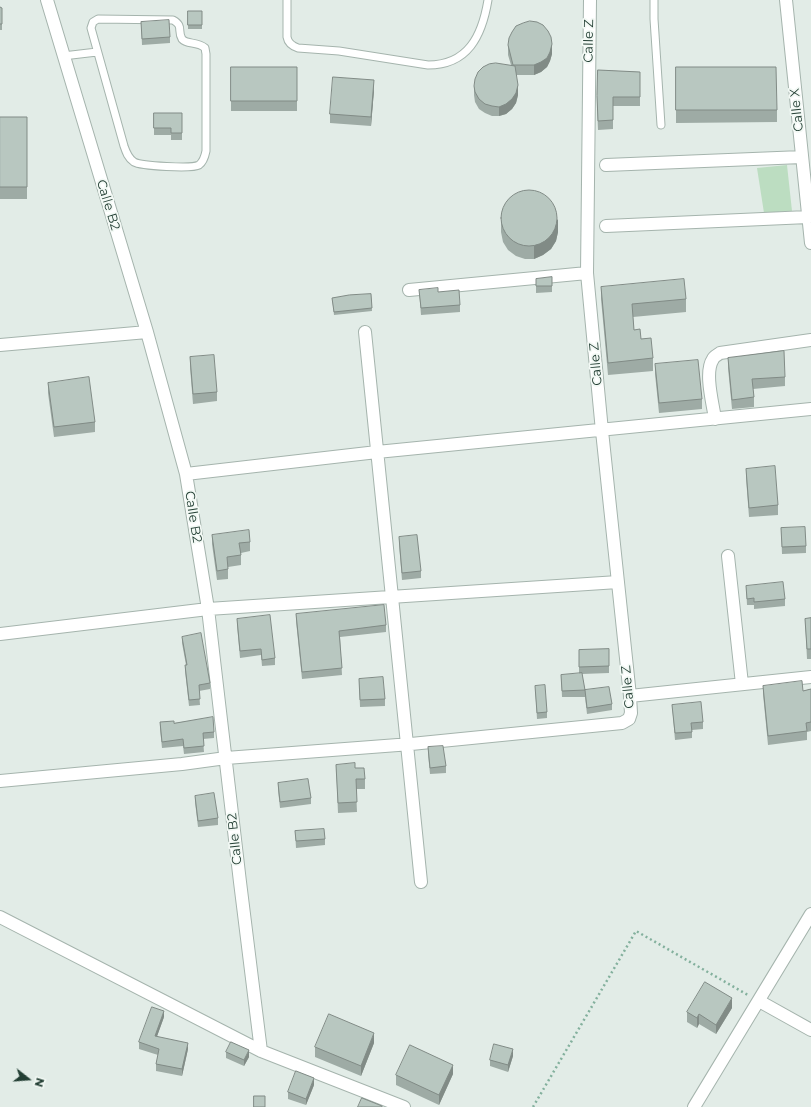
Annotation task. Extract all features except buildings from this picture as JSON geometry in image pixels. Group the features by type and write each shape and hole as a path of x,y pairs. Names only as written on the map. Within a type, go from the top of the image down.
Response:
{"street":[{"name":"Calle B2","path":"47,0 147,332 186,474 208,609 261,1051"},
{"name":"Calle Z","path":"407,744 622,723 629,719 631,713 587,273 590,0"},
{"name":"Calle X","path":"786,0 811,243"},
{"path":"606,165 802,157"},
{"path":"606,226 808,217"},
{"path":"409,290 587,273"},
{"path":"0,345 147,332"},
{"path":"365,332 421,882"},
{"path":"715,419 709,379 710,366 713,358 720,353 811,340"},
{"path":"186,474 377,452 602,431 811,409"},
{"path":"728,556 742,684"},
{"path":"0,634 208,609 618,582"},
{"path":"630,696 811,677"},
{"path":"0,781 182,764 226,758 407,744"},
{"path":"694,1107 811,914"},
{"path":"0,917 261,1051 404,1107"},
{"path":"759,1001 811,1030"}],"lane":[{"path":"287,0 287,37 288,41 293,46 298,48 339,51 428,65 453,62 471,47 485,20 488,0"},
{"path":"654,0 661,125"},
{"path":"98,19 173,20 180,26 181,37 183,40 197,43 205,48 206,151 203,161 200,164 190,167 143,165 130,159 124,146 97,52 91,28 93,22 98,19"},
{"path":"63,56 97,52"}],"path":[{"path":"533,1107 636,931 759,1001"}],"green space":[{"path":"787,165 792,211 764,213 757,168"}]}
